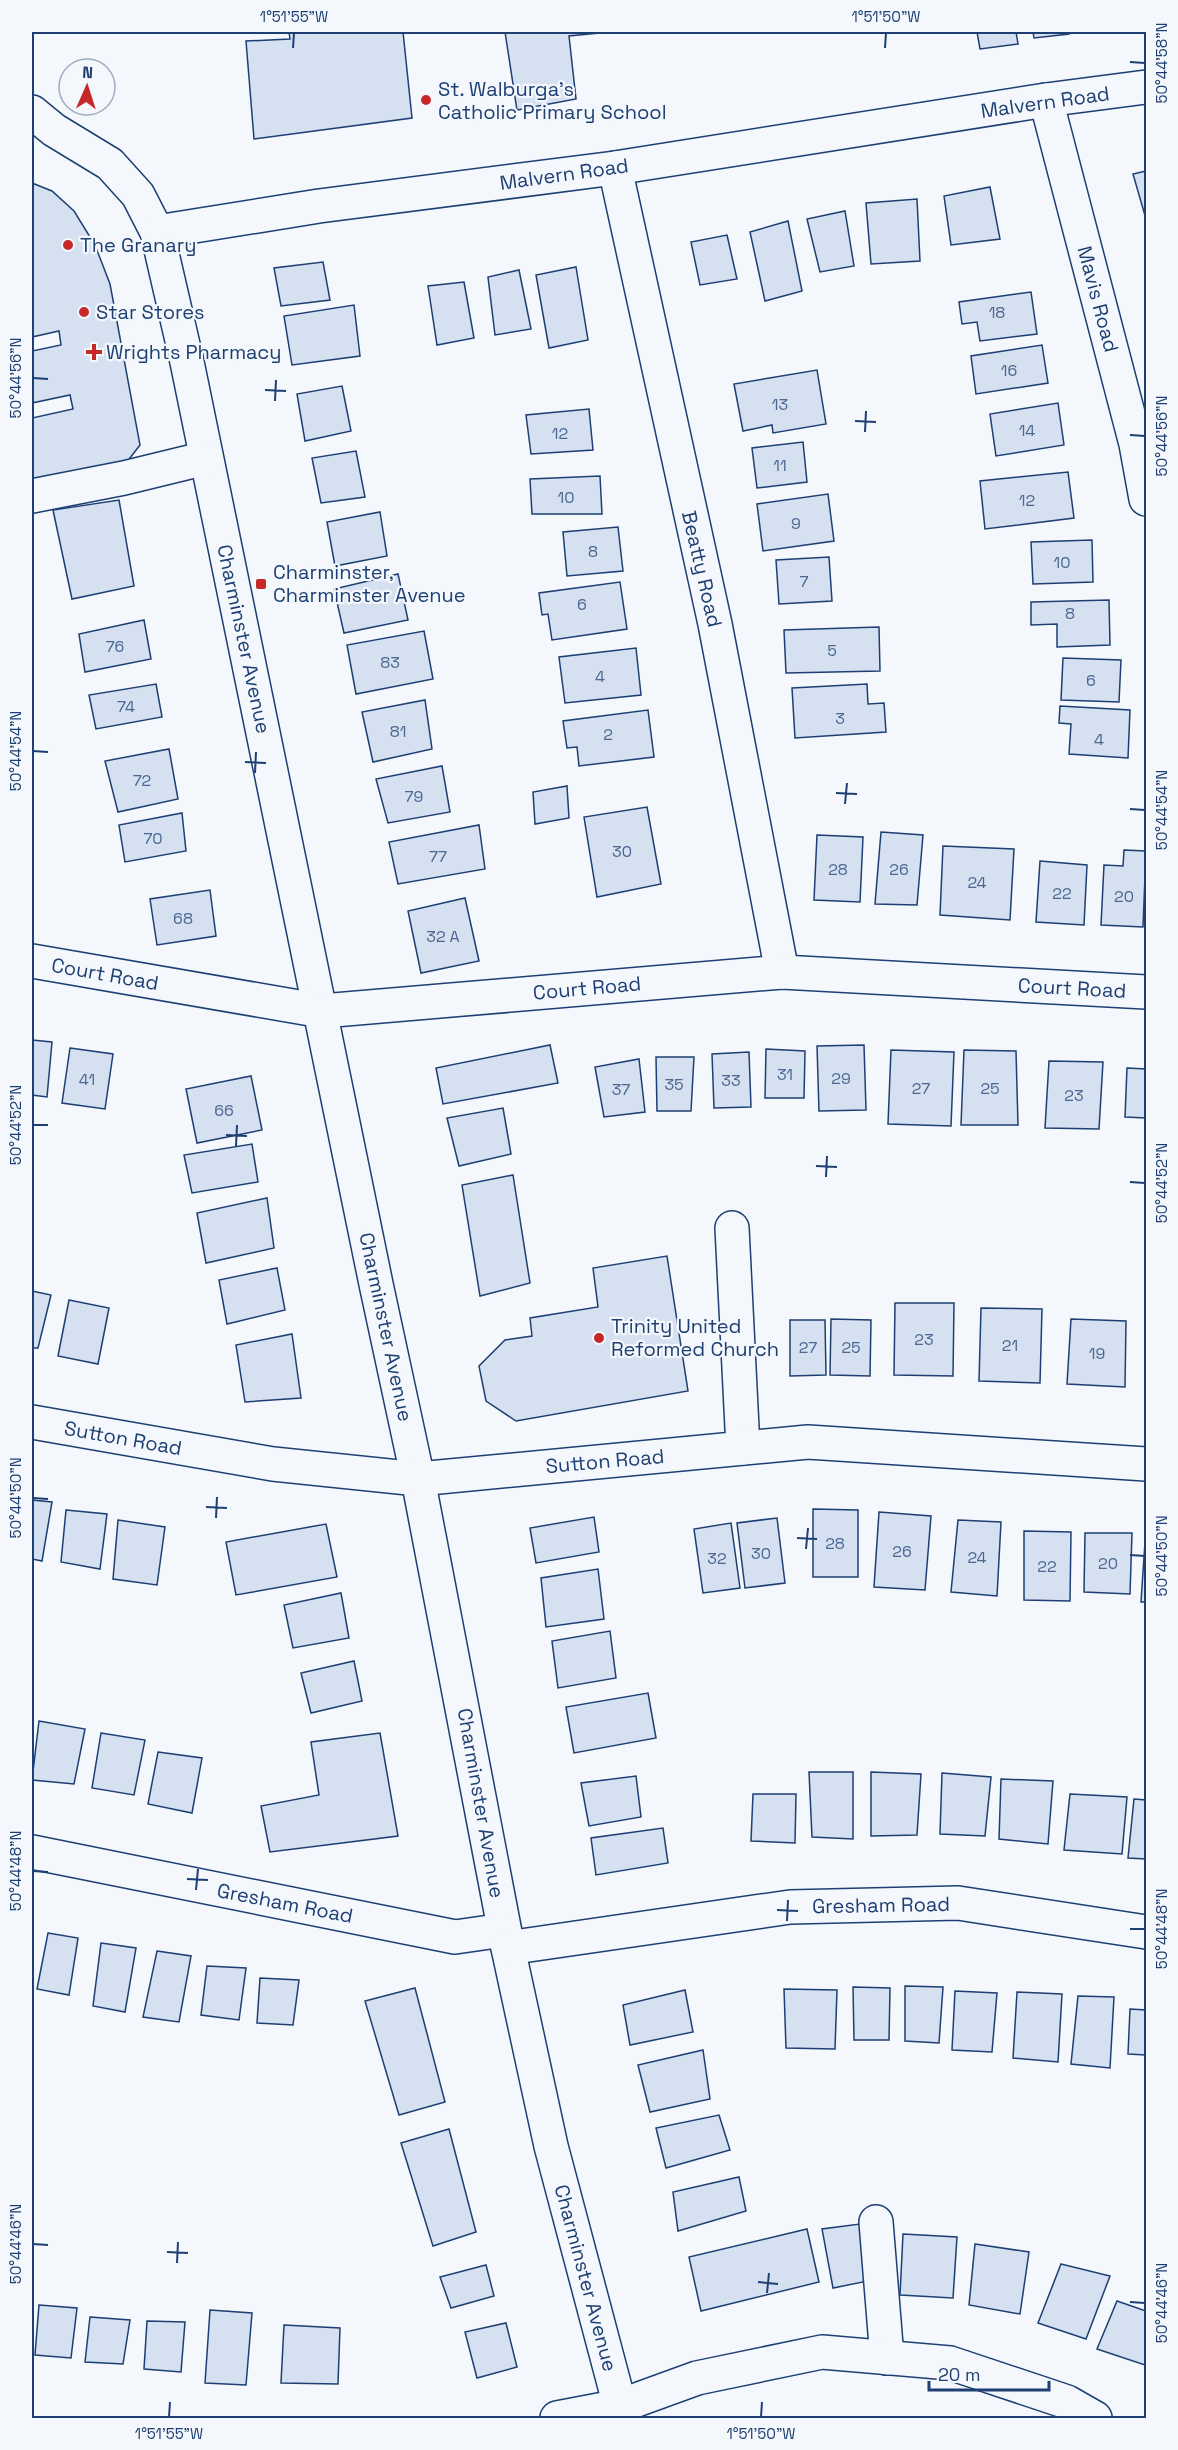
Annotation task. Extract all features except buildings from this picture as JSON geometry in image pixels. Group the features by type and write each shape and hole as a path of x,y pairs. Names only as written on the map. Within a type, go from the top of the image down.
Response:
{"street":[{"name":"Malvern Road","path":"157,232 319,206 615,168 1046,100 1146,87"},
{"name":"Mavis Road","path":"1046,100 1136,444 1146,499"},
{"path":"32,112 54,130 110,164 138,195 157,232"},
{"name":"Beatty Road","path":"615,168 715,624 782,972"},
{"name":"Charminster Avenue","path":"157,232 187,362 418,1479 506,1939 551,2146 623,2412"},
{"path":"32,496 124,478 206,458"},
{"name":"Court Road","path":"32,961 322,1011 782,972 1146,992"},
{"path":"732,1228 743,1448"},
{"name":"Sutton Road","path":"32,1422 273,1464 418,1479 808,1442 1146,1464"},
{"name":"Gresham Road","path":"32,1852 455,1937 506,1939 801,1907 958,1903 1146,1932"},
{"path":"876,2222 887,2358"},
{"path":"557,2418 623,2412 697,2378 822,2352 951,2363 1066,2402 1095,2418"}],"place":[{"name":"St. Walburga's Catholic Primary School","path":"426,100"},
{"name":"The Granary","path":"68,245"},
{"name":"Star Stores","path":"84,312"},
{"name":"Wrights Pharmacy","path":"94,352"},
{"name":"Charminster, Charminster Avenue","path":"261,584"},
{"name":"Trinity United Reformed Church","path":"599,1338"}]}
